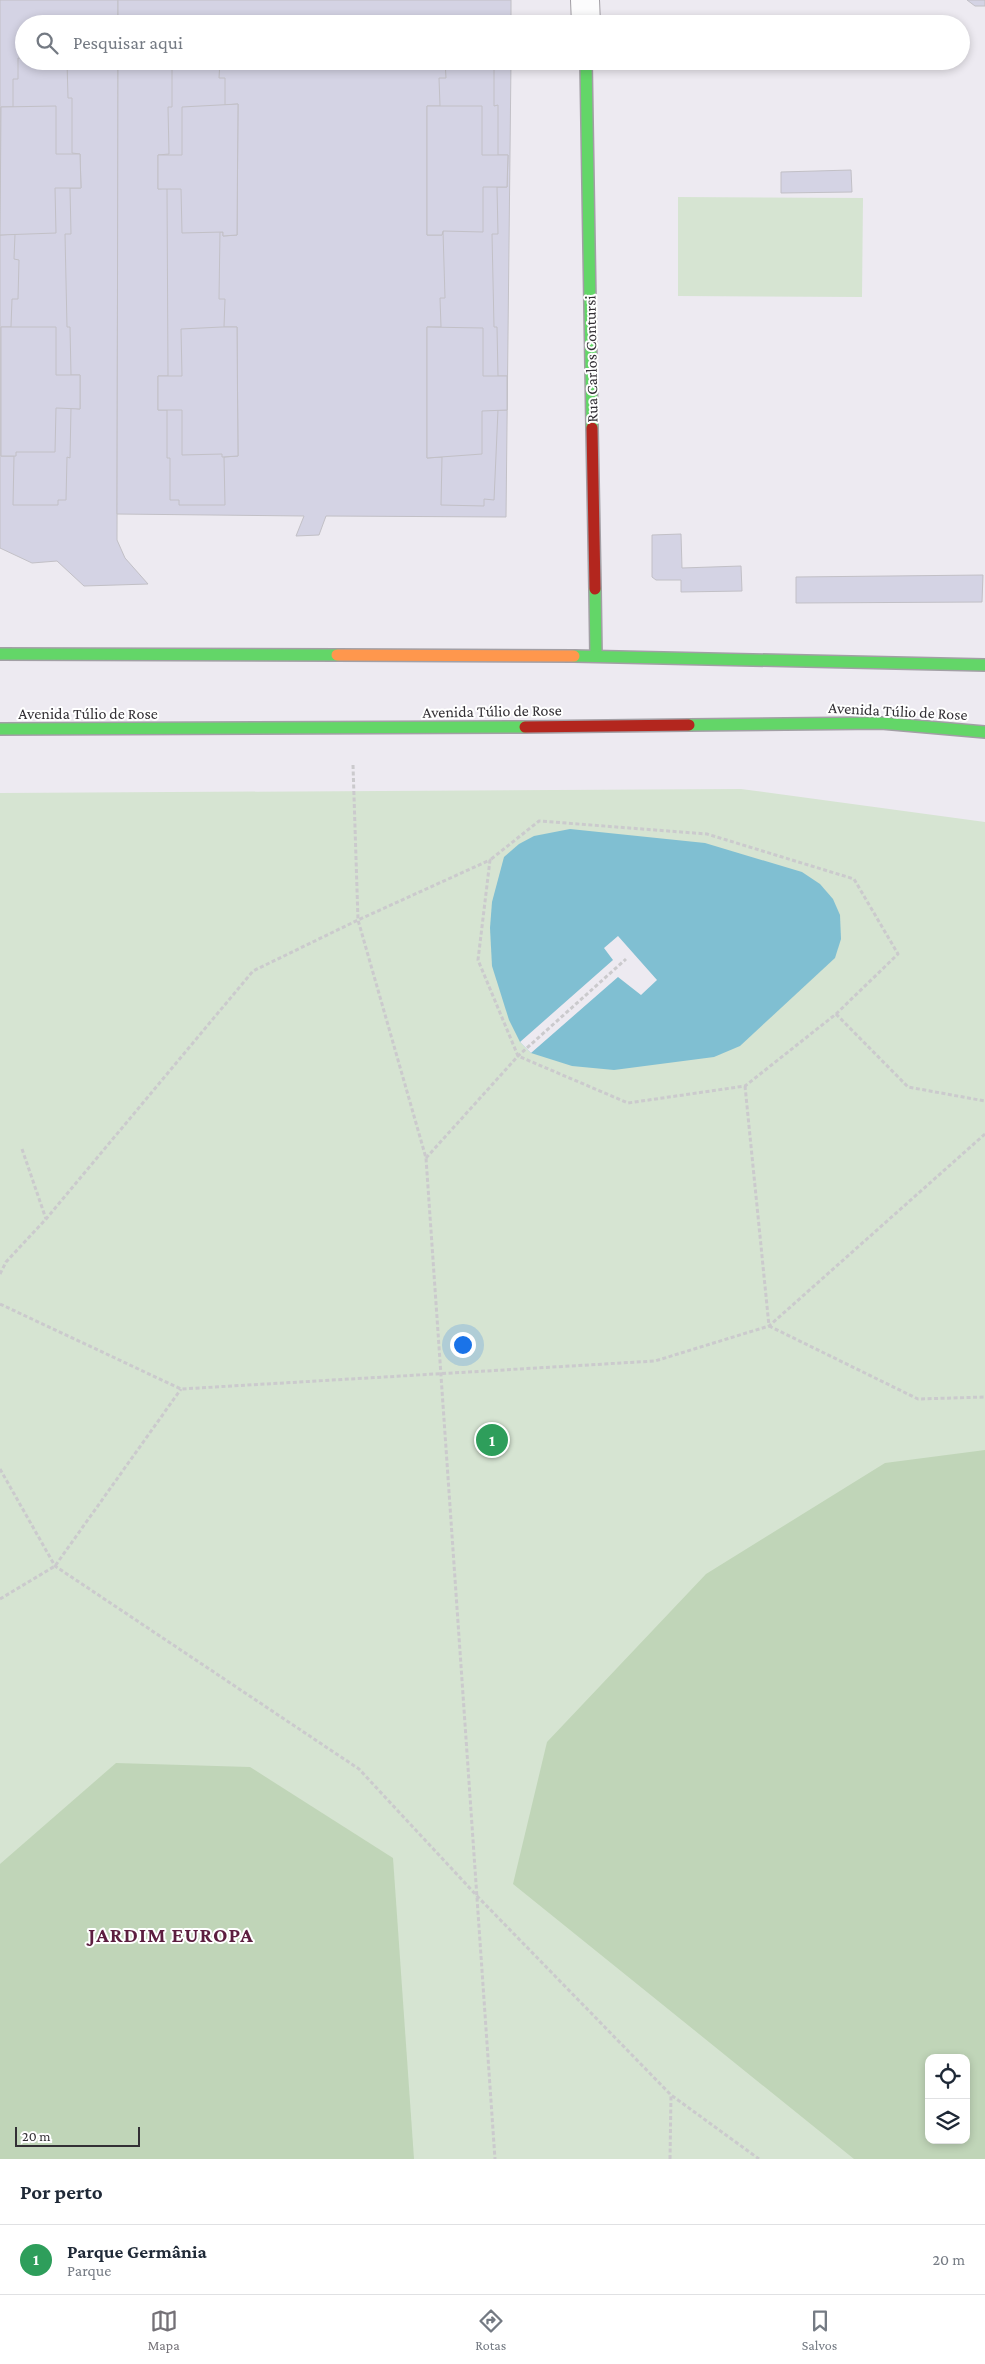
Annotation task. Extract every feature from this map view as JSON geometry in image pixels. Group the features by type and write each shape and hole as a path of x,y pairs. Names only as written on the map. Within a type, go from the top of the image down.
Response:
{"street":[{"path":"585,0 586,15"},
{"name":"Rua Carlos Contursi","path":"586,70 596,656"},
{"path":"0,654 596,656 985,665"},
{"name":"Avenida Túlio de Rose","path":"0,729 354,729 881,723 985,732"}],"path":[{"path":"354,729 353,793 358,920 426,1158 495,2159"},
{"path":"0,1274 6,1262 46,1219 253,971 358,920 490,860 539,821 707,834 854,879 898,954 836,1014 745,1086 628,1103 518,1056 478,960 490,860"},
{"path":"426,1158 518,1056 626,959"},
{"path":"836,1014 908,1087 985,1101"},
{"path":"745,1086 769,1326"},
{"path":"0,1304 181,1389 655,1361 769,1326 985,1134"},
{"path":"22,1149 46,1219"},
{"path":"769,1326 918,1399 985,1396"},
{"path":"0,1599 55,1566 181,1389"},
{"path":"0,1470 55,1566 359,1769 478,1897 671,2095 759,2159"},
{"path":"670,2159 671,2095"}],"green space":[{"path":"678,197 863,198 862,297 678,296"},
{"path":"741,789 985,822 985,2159 0,2159 0,793"},
{"path":"985,1450 985,2159 854,2159 513,1884 547,1742 706,1574 885,1463"},
{"path":"116,1763 250,1767 393,1858 414,2159 0,2159 0,1864"}],"water":[{"path":"570,829 705,843 802,872 820,884 833,899 840,915 841,939 835,958 740,1046 714,1057 614,1070 572,1066 531,1053 520,1042 509,1020 492,966 490,928 492,902 504,857 519,844 534,836"}],"pier":[{"path":"618,936 657,980 641,995 618,977 531,1053 520,1042 613,960 604,948"}],"building":[{"path":"0,0 118,0 118,15 15,15 15,70 118,70 117,540 125,558 148,584 84,586 57,561 32,563 0,548"},
{"path":"118,0 511,0 511,15 118,15"},
{"path":"967,0 985,0 985,6 975,6"},
{"path":"18,70 67,70 68,98 72,98 72,153 80,154 81,188 70,188 71,234 65,234 67,327 70,327 71,375 80,375 80,409 71,408 70,458 67,457 66,500 58,500 58,505 13,505 14,456 1,456 1,327 11,327 12,299 18,299 19,260 14,259 15,234 0,235 1,107 13,107 13,79 18,79"},
{"path":"118,70 511,70 506,517 326,516 319,535 296,536 304,516 117,514"},
{"path":"172,70 219,70 219,78 225,78 225,105 238,104 237,235 223,236 223,232 220,232 219,299 225,299 224,327 237,327 238,456 224,457 225,505 179,505 179,500 170,500 170,458 167,458 167,410 158,410 158,376 168,376 167,188 158,189 158,155 169,154 168,107 172,107"},
{"path":"446,70 494,70 494,106 498,105 498,155 508,155 507,187 497,187 498,234 492,234 494,327 497,327 498,376 507,376 507,410 498,410 494,500 484,499 484,506 441,505 442,457 427,458 427,327 441,327 440,298 445,298 443,231 442,235 427,235 427,106 440,106 439,78 446,78"},
{"path":"238,104 237,235 223,236 223,232 182,233 181,189 158,189 158,155 182,155 182,107"},
{"path":"56,106 56,154 80,154 81,188 55,188 56,233 0,235 1,107"},
{"path":"427,106 482,106 482,155 508,155 507,187 483,187 483,232 443,231 442,235 427,235"},
{"path":"851,170 852,192 781,193 781,172"},
{"path":"1,327 56,327 56,375 80,375 80,409 56,408 55,452 16,452 16,456 1,456"},
{"path":"237,327 238,456 222,457 222,454 182,455 182,410 158,410 158,376 182,376 181,329"},
{"path":"427,327 483,328 483,376 507,376 507,410 482,411 482,454 427,458"},
{"path":"681,534 682,568 741,566 742,591 681,592 681,580 656,580 652,577 652,535"},
{"path":"983,575 982,602 796,603 796,577"}],"traffic: fast":[{"path":"586,70 592,428"},
{"path":"595,589 596,656"},
{"path":"0,654 337,655"},
{"path":"574,656 985,665"},
{"path":"689,725 881,723 985,732"},
{"path":"0,729 525,727"}],"traffic: slow":[{"path":"337,655 574,656"}],"traffic: jam":[{"path":"592,428 595,589"},
{"path":"525,727 689,725"}],"place":[{"name":"Parque Germânia","path":"492,1440"}],"district":[{"name":"JARDIM EUROPA","path":"171,1935"}]}
